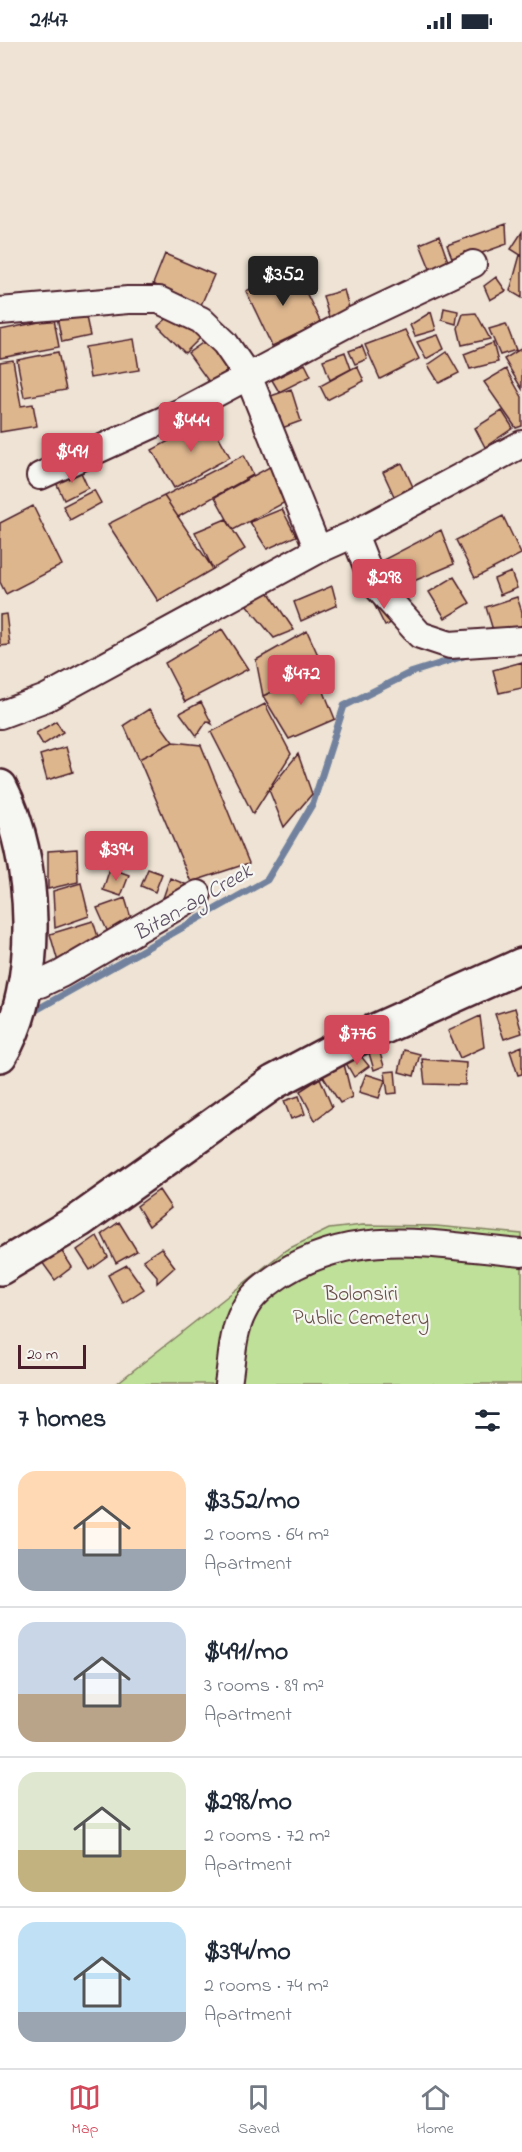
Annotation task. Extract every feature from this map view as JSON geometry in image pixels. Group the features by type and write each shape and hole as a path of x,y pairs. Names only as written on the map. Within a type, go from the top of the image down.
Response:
{"main road":[{"path":"0,787 9,804 24,862 28,903 15,1019"},
{"path":"0,1268 80,1220 274,1082 348,1043 522,965"}],"street":[{"path":"40,477 249,378 352,321 472,264"},
{"path":"0,311 128,300 159,300 201,320 225,343 249,378 318,550"},
{"path":"0,715 46,698 318,550 354,534 522,444"},
{"path":"354,534 373,582 420,635 450,645 522,640"},
{"path":"15,1019 40,984 62,974 198,894"},
{"path":"228,1384 242,1313 253,1296 292,1268 319,1254 355,1244 421,1242 522,1253"}],"green space":[{"name":"Bolonsiri Public Cemetery","path":"363,1225 436,1226 522,1234 522,1384 116,1384 286,1250 329,1229"}],"building":[{"path":"506,224 507,244 454,263 447,245"},
{"path":"522,232 522,256 511,249"},
{"path":"439,236 449,264 431,271 420,244"},
{"path":"165,254 214,275 201,305 153,284"},
{"path":"520,255 522,257 522,298 510,291"},
{"path":"294,268 321,323 272,346 246,291"},
{"path":"496,277 506,291 490,300 484,286"},
{"path":"344,290 351,315 330,321 323,296"},
{"path":"84,307 90,336 62,342 56,312"},
{"path":"444,308 458,311 456,324 442,320"},
{"path":"176,311 205,333 185,353 158,326"},
{"path":"431,312 436,330 415,336 410,325"},
{"path":"476,313 490,339 462,345 458,328 463,314"},
{"path":"54,319 59,347 0,358 0,330"},
{"path":"506,324 516,350 500,355 489,329"},
{"path":"405,330 419,359 380,379 365,345"},
{"path":"438,335 444,349 426,359 417,342"},
{"path":"211,337 235,369 212,386 188,353"},
{"path":"134,339 139,370 90,378 85,347"},
{"path":"493,343 498,362 470,369 464,354"},
{"path":"362,346 367,359 355,364 349,351"},
{"path":"522,348 522,389 504,359"},
{"path":"58,352 66,390 24,397 17,360"},
{"path":"345,352 351,369 330,380 323,360"},
{"path":"447,352 459,373 439,383 428,365"},
{"path":"13,360 21,406 33,404 37,426 0,432 0,362"},
{"path":"305,364 311,376 279,392 272,380"},
{"path":"357,366 364,381 327,400 320,386"},
{"path":"506,369 522,397 522,426 516,428 484,382"},
{"path":"291,389 301,421 282,428 271,396"},
{"path":"502,411 513,428 485,447 475,428"},
{"path":"209,419 230,457 174,488 152,450"},
{"path":"244,455 253,475 178,517 164,496"},
{"path":"402,463 413,487 394,496 383,472"},
{"path":"275,464 291,499 233,530 215,497"},
{"path":"79,468 88,488 64,500 55,480"},
{"path":"94,490 101,503 70,520 63,506"},
{"path":"164,496 213,569 158,601 108,524"},
{"path":"33,506 62,565 6,594 0,582 0,523"},
{"path":"282,509 296,536 267,549 250,522"},
{"path":"503,516 521,554 475,578 456,540"},
{"path":"226,519 245,549 213,569 195,532"},
{"path":"441,530 454,564 395,589 383,560"},
{"path":"511,572 517,588 500,595 494,579"},
{"path":"454,577 470,603 445,618 429,592"},
{"path":"332,586 337,605 301,621 294,602"},
{"path":"267,590 294,630 274,638 245,603"},
{"path":"382,595 395,621 385,626 372,600"},
{"path":"517,597 522,612 522,628 495,637 486,607"},
{"path":"6,614 10,645 0,646 0,615"},
{"path":"222,629 248,669 185,702 165,663"},
{"path":"307,631 323,666 263,696 256,660"},
{"path":"522,662 522,688 499,693 493,670"},
{"path":"316,672 335,719 289,739 263,696"},
{"path":"201,702 212,724 207,721 197,736 180,713"},
{"path":"265,704 291,754 253,814 211,732"},
{"path":"149,709 173,742 139,759 124,725"},
{"path":"56,721 63,732 43,745 36,733"},
{"path":"173,742 201,745 249,863 191,882 139,759"},
{"path":"66,747 73,772 47,780 40,755"},
{"path":"298,754 312,794 284,827 269,790"},
{"path":"77,849 78,882 48,889 48,851"},
{"path":"110,868 129,875 121,896 103,890"},
{"path":"148,869 162,874 155,892 141,886"},
{"path":"170,878 190,886 175,903 163,898"},
{"path":"81,883 89,916 55,928 53,891"},
{"path":"125,898 133,925 110,937 97,908"},
{"path":"93,921 100,943 58,962 50,934"},
{"path":"515,1008 522,1033 504,1039 495,1014"},
{"path":"480,1016 484,1047 460,1058 448,1031"},
{"path":"522,1046 522,1074 518,1075 510,1051"},
{"path":"379,1050 384,1066 374,1070 369,1053"},
{"path":"404,1050 420,1054 414,1076 399,1072"},
{"path":"360,1055 369,1066 354,1077 346,1063"},
{"path":"422,1059 466,1063 465,1085 425,1084"},
{"path":"344,1064 352,1097 340,1103 322,1075"},
{"path":"395,1071 397,1093 388,1094 385,1072"},
{"path":"366,1074 385,1080 379,1098 359,1092"},
{"path":"320,1078 332,1107 315,1120 300,1091"},
{"path":"299,1096 305,1114 291,1119 284,1101"},
{"path":"159,1190 171,1208 149,1226 137,1206"},
{"path":"119,1222 137,1251 116,1263 102,1234"},
{"path":"97,1236 108,1257 90,1270 77,1250"},
{"path":"161,1248 175,1267 157,1283 157,1276 143,1260"},
{"path":"61,1250 72,1267 55,1280 42,1262"},
{"path":"127,1265 144,1289 123,1303 108,1275"}],"waterway":[{"name":"Bitan-ag Creek","path":"29,1014 267,880 313,803 344,706 410,673 467,655"}]}
